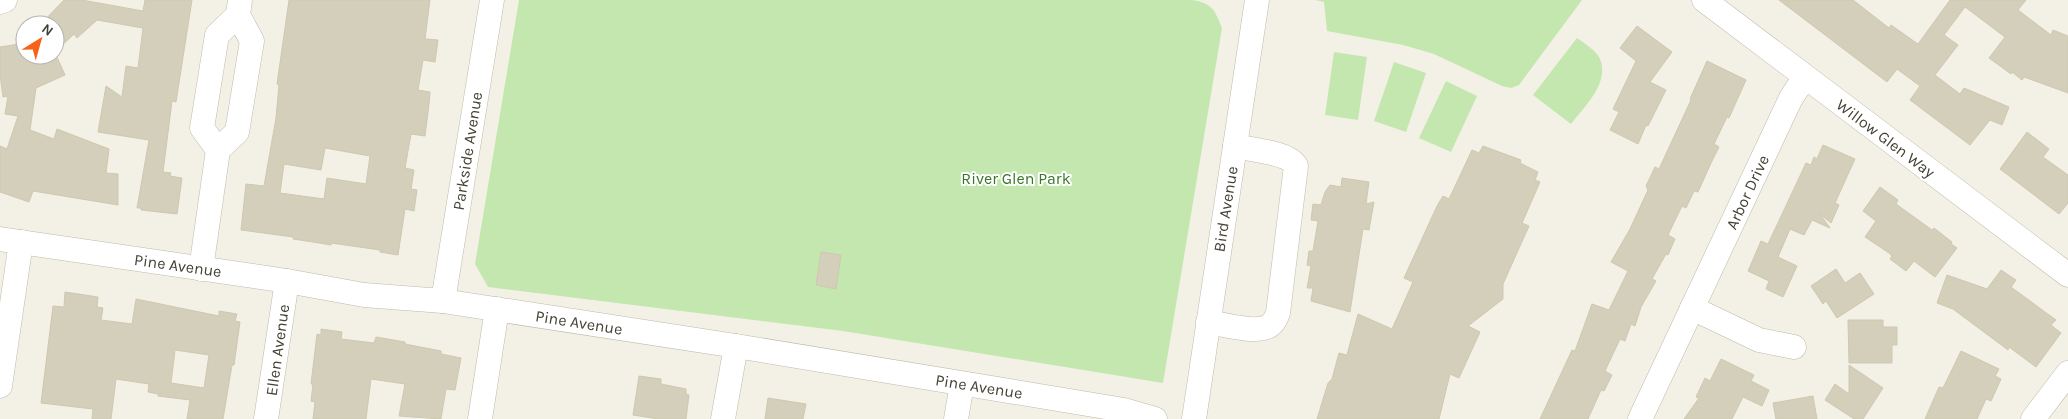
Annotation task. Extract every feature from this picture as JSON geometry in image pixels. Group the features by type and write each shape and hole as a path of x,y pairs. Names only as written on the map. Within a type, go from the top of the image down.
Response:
{"street":[{"path":"0,2 5,0"},
{"name":"Parkside Avenue","path":"443,301 492,0"},
{"name":"Bird Avenue","path":"1194,419 1257,0"},
{"name":"Willow Glen Way","path":"1704,0 2068,275"},
{"path":"218,150 202,128 217,35 239,7"},
{"path":"201,269 218,150 237,132 252,41 239,7"},
{"name":"Arbor Drive","path":"1640,419 1791,98 1805,77"},
{"path":"1208,322 1259,329 1269,327 1275,321 1278,313 1296,166 1294,161 1285,156 1235,146"},
{"path":"0,386 10,240"},
{"name":"Pine Avenue","path":"10,240 364,294 443,301 736,346 1124,410 1155,419"},
{"name":"Ellen Avenue","path":"266,419 287,281"},
{"path":"1692,308 1759,340 1794,347"},
{"path":"480,419 497,309"},
{"path":"723,419 736,346"},
{"path":"2033,419 2068,373"},
{"path":"956,419 962,384"}],"green space":[{"name":"River Glen Park","path":"519,0 1192,0 1208,5 1215,12 1222,28 1163,383 843,331 488,287 475,264"},
{"path":"1315,0 1582,0 1519,85 1511,88 1502,86 1434,54 1403,45 1327,31 1324,2"},
{"path":"1577,38 1590,47 1600,59 1602,77 1589,102 1571,124 1533,95"},
{"path":"1334,52 1367,57 1358,120 1325,115"},
{"path":"1394,62 1426,73 1406,132 1374,121"},
{"path":"1446,81 1477,96 1451,152 1419,138"}],"building":[{"path":"64,0 82,0 143,11 145,0 192,0 176,102 172,101 163,172 171,173 170,176 182,178 177,214 137,208 149,140 98,132 106,86 122,97 126,66 138,68 143,28 97,20 77,38 74,34 65,43 65,15 50,15"},
{"path":"289,0 430,0 425,39 438,40 435,62 423,60 418,90 430,92 425,136 411,134 405,168 414,170 411,189 417,190 414,211 405,209 398,255 380,252 380,250 331,243 331,245 293,239 293,237 241,230 246,184 264,186 276,118 279,85 277,84","holes":["325,148 370,156 366,184 327,178 324,199 280,193 284,164 321,170"]},
{"path":"1779,0 1853,0 1889,28 1891,25 1918,44 1950,0 2026,0 2018,10 2051,35 2053,30 2068,36 2068,93 2024,77 2022,80 1989,58 2005,37 1965,7 1944,35 1958,45 1935,75 1960,94 1964,88 2009,107 2002,125 1990,120 1970,145 1910,100 1920,86 1897,69 1887,82"},
{"path":"1637,26 1672,52 1650,82 1666,90 1648,126 1646,125 1638,144 1610,130 1619,112 1613,109 1636,61 1620,48"},
{"path":"15,45 15,65 60,65 65,75 36,88 30,130 54,139 57,129 109,149 106,173 118,174 118,205 33,191 29,202 0,192 0,146 7,149 18,116 5,114 8,96 3,97 0,75 0,47"},
{"path":"1707,61 1746,80 1729,118 1727,117 1714,144 1719,147 1698,192 1694,191 1686,208 1682,206 1668,235 1675,239 1668,255 1666,254 1652,279 1656,281 1641,307 1635,326 1631,324 1625,341 1620,339 1605,371 1612,375 1604,391 1601,390 1588,419 1540,419 1572,350 1575,351 1592,304 1609,310 1628,271 1611,262 1630,229 1648,190 1646,186 1655,167 1659,169"},
{"path":"2027,132 2049,149 2043,157 2068,175 2068,203 2059,214 2000,169"},
{"path":"1823,145 1855,159 1835,203 1839,205 1831,223 1820,214 1830,228 1812,220 1804,235 1790,229 1778,257 1797,266 1783,297 1766,289 1769,281 1748,271 1761,241 1768,244 1806,163 1811,165 1814,157 1817,159"},
{"path":"1483,146 1521,160 1520,163 1538,172 1535,180 1540,182 1522,223 1529,226 1503,284 1503,299 1468,326 1480,332 1459,378 1450,374 1439,419 1317,419 1328,383 1332,379 1339,353 1347,355 1358,314 1392,329 1413,282 1404,278 1437,206 1443,196 1449,199 1472,150 1479,153"},
{"path":"1342,178 1369,182 1366,204 1374,202 1369,230 1363,229 1350,312 1311,301 1313,288 1307,288 1311,266 1307,265 1309,251 1313,251 1318,221 1311,220 1313,204 1321,205 1325,192 1330,185 1341,187"},
{"path":"1880,187 1898,200 1896,204 1932,230 1934,228 1957,248 1935,277 1914,261 1906,271 1890,259 1892,256 1889,253 1865,237 1876,221 1863,211"},
{"path":"821,252 841,255 836,289 816,285"},
{"path":"1836,269 1845,283 1860,273 1874,294 1837,318 1826,301 1823,304 1811,286"},
{"path":"2001,270 2016,280 2011,287 2056,320 2051,325 2061,333 2036,367 2009,347 2008,350 1953,309 1937,303 1947,275 1987,289"},
{"path":"65,292 98,297 97,307 103,308 101,320 132,324 136,299 219,316 219,311 237,314 235,321 240,322 234,365 232,365 223,419 187,419 190,400 158,396 158,394 148,392 149,384 116,379 111,419 92,419 93,409 41,403 53,306 64,307","holes":["175,350 209,355 204,388 171,383"]},
{"path":"1848,320 1883,320 1883,327 1897,327 1897,345 1892,345 1892,363 1849,363"},
{"path":"321,329 342,332 341,339 374,343 376,337 405,342 405,344 441,351 441,354 461,358 455,390 446,389 441,419 399,416 405,384 371,379 366,419 313,419 315,402 311,401 313,384 311,384 317,334 321,335"},
{"path":"1961,351 1999,369 1995,376 2001,379 1991,401 1986,399 1977,419 1925,419 1939,387 1943,388"},
{"path":"1721,359 1754,375 1751,381 1769,390 1762,406 1743,397 1732,419 1684,419 1699,398 1696,397 1705,378 1710,381"},
{"path":"1849,365 1883,388 1863,419 1854,419 1825,400 1835,384 1849,394"},
{"path":"639,376 661,379 661,384 686,389 686,394 689,395 686,419 658,419 633,415"},
{"path":"1813,396 1817,419 1776,419 1773,403"},
{"path":"768,398 806,404 803,419 765,419"}]}
